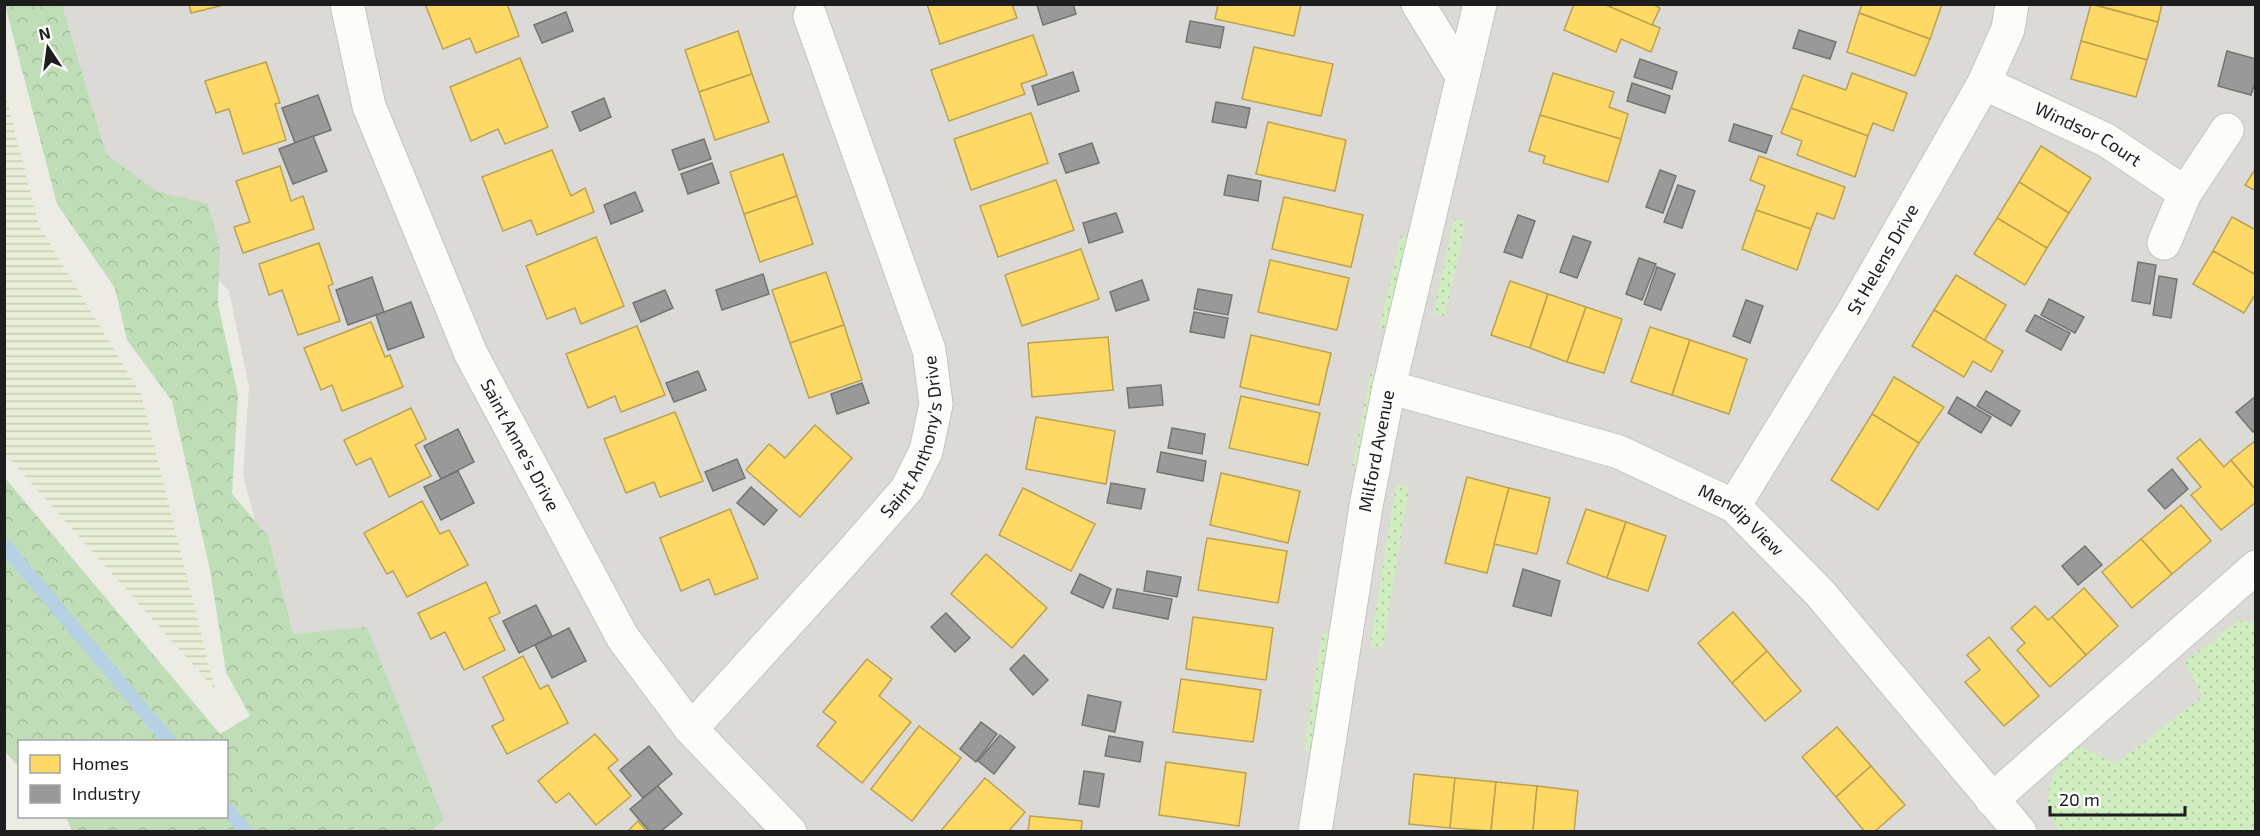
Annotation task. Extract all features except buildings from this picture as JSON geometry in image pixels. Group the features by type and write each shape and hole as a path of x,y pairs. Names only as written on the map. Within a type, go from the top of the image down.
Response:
{"street":[{"path":"1418,4 1462,76"},
{"name":"Milford Avenue","path":"1316,831 1366,506 1389,387 1480,4"},
{"name":"St Helens Drive","path":"1734,506 1853,312 1984,83 2008,29 2012,4"},
{"name":"Saint Anne's Drive","path":"353,7 369,106 471,354 623,638 691,729 790,831"},
{"name":"Saint Anthony's Drive","path":"691,729 907,489 926,451 936,404 928,350 810,16"},
{"name":"Windsor Court","path":"1984,83 2106,140 2186,193"},
{"path":"2164,243 2186,193 2227,130"},
{"name":"Mendip View","path":"1389,387 1618,452 1734,506 1820,592 2020,831"},
{"path":"1992,800 2254,570"}],"shaded area":[{"path":"58,5 2255,5 2255,831 347,831 327,801 243,475 249,387 229,291 101,161"}],"green space":[{"path":"5,5 62,5 106,154 156,191 208,204 220,248 218,304 238,395 232,494 268,536 293,634 367,627 444,820 431,831 363,832 355,828 347,832 72,831 66,818 228,818 228,740 18,740 18,766 5,752 5,478 220,734 250,716 226,672 210,570 172,401 127,340 115,288 57,204"},
{"path":"4,89 39,226 141,394 215,689 5,454"},
{"path":"1454,219 1466,221 1445,316 1433,314"},
{"path":"1401,236 1414,238 1392,331 1379,328"},
{"path":"1371,371 1382,373 1363,469 1352,467"},
{"path":"1396,485 1409,487 1383,648 1370,646"},
{"path":"2238,621 2255,622 2255,831 2059,831 2051,816 2048,796 2051,780 2065,759 2078,746 2117,763 2202,696 2184,662"},
{"path":"1322,632 1332,634 1314,751 1304,750"}],"waterway":[{"path":"4,545 168,740"},
{"path":"228,810 246,832"}]}
